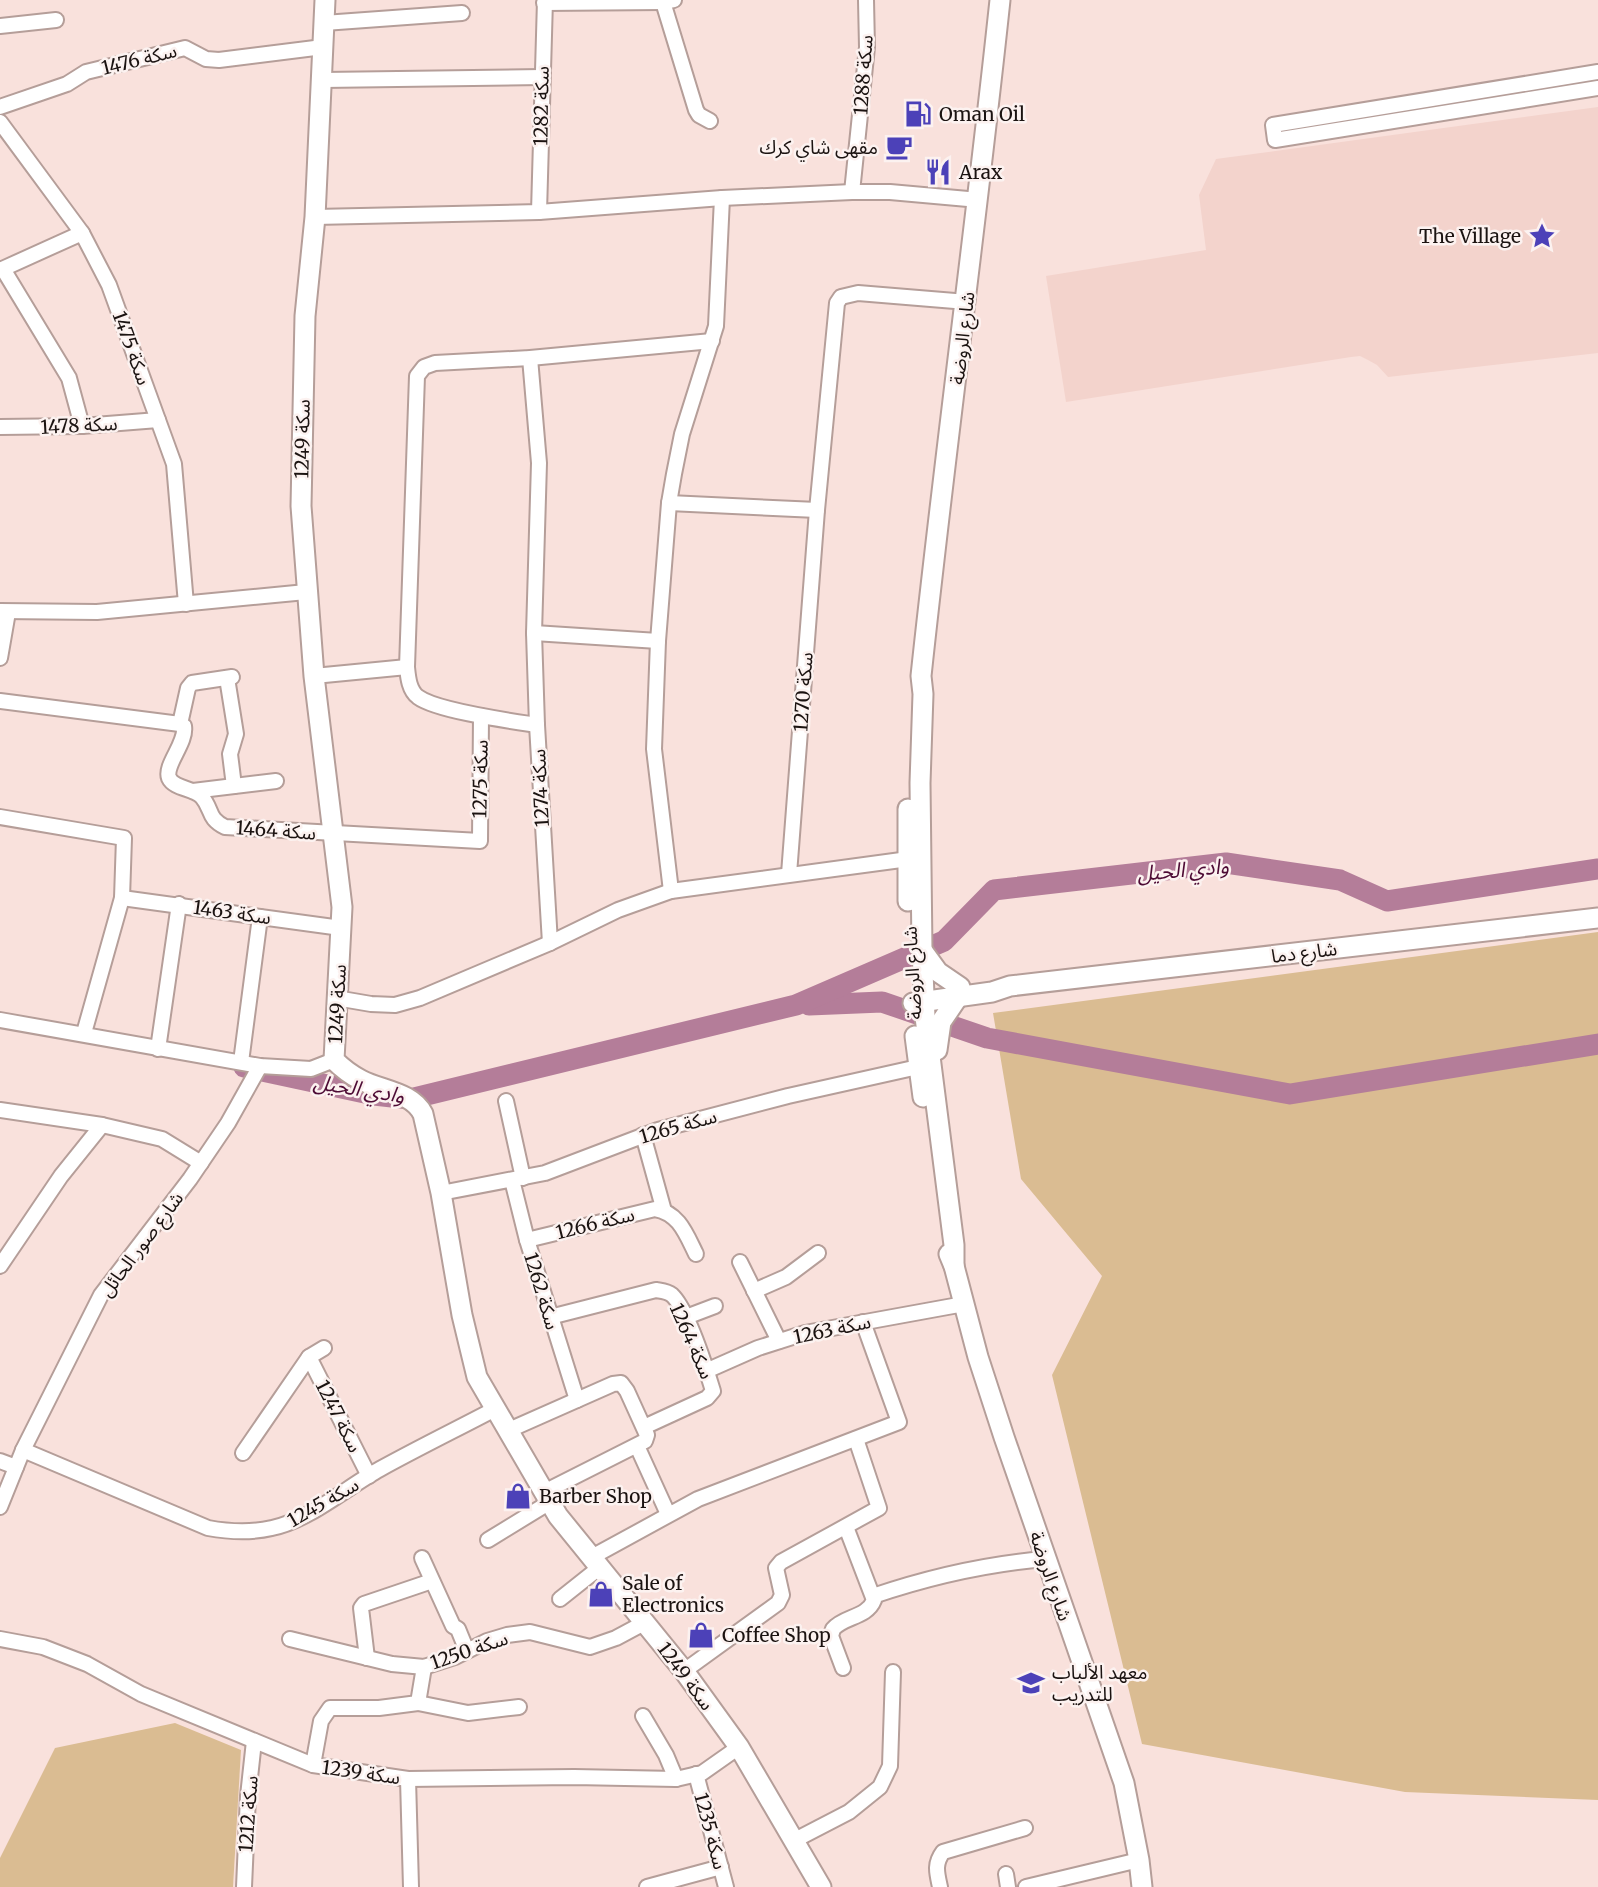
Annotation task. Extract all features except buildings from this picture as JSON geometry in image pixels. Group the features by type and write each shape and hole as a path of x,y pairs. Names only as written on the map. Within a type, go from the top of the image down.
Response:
{"main road":[{"name":"سكة 1249","path":"325,0 315,217 306,298 300,506 314,676 342,907 334,1060 345,1071 363,1081 419,1105 441,1193 462,1315 477,1377 547,1497 595,1563 684,1671 739,1747 821,1887"},
{"name":"شارع الروضة","path":"1000,0 967,302 935,542 921,676 915,693 909,765 914,858 918,1067 946,1246 954,1266 978,1357 1045,1559 1124,1783 1142,1887"},
{"name":"شارع الروضة","path":"914,858 922,950 918,998 942,1148 954,1245 954,1266"},
{"name":"شارع دما","path":"918,998 994,984 1010,986 1598,918"},
{"path":"922,950 938,972 959,992 941,1022 937,1040 944,1124 942,1148"}],"street":[{"name":"سكة 1288","path":"852,192 867,47 866,0"},
{"path":"545,2 668,1 696,110 710,121"},
{"name":"سكة 1282","path":"539,212 545,2"},
{"path":"324,23 462,13"},
{"path":"0,26 56,20"},
{"name":"سكة 1476","path":"0,107 68,84 86,72 175,49 185,48 206,59 219,60 324,47"},
{"path":"1598,72 1274,132 1598,88"},
{"path":"323,80 542,77"},
{"name":"سكة 1475","path":"0,122 82,233 109,285 174,464 186,604"},
{"path":"315,217 539,212 722,198 852,192 890,192 979,200"},
{"path":"671,891 654,749 658,641 669,503 682,434 712,341 719,303 722,198"},
{"path":"82,233 1,269 69,378 82,426"},
{"name":"سكة 1270","path":"789,874 817,510 836,313 841,297 858,293 967,302"},
{"path":"537,725 481,716 429,703 417,696 410,684 407,667 417,376 424,367 435,363 530,358 712,341"},
{"name":"سكة 1274","path":"530,358 539,463 534,633 537,725 550,943"},
{"name":"سكة 1478","path":"0,427 82,426 159,420"},
{"path":"669,503 817,510"},
{"path":"0,658 4,611 97,611 306,592"},
{"path":"534,633 658,641"},
{"path":"314,676 407,667"},
{"path":"0,701 180,724 188,688 192,683 230,678 236,734 230,754 234,786"},
{"name":"سكة 1275","path":"480,841 481,716"},
{"name":"سكة 1464","path":"180,724 184,726 184,737 168,771 168,777 173,783 202,797 214,821 225,827 480,841"},
{"path":"193,791 276,781"},
{"path":"0,817 124,838 122,898 84,1033"},
{"path":"337,998 371,1004 395,1005 408,1002 550,943 618,910 671,891 914,858"},
{"name":"سكة 1463","path":"122,898 341,928"},
{"path":"158,1049 179,904"},
{"path":"241,1062 260,917"},
{"path":"0,1020 260,1066 311,1069 334,1060"},
{"name":"شارع صور الحائل","path":"0,1507 23,1450 101,1295 201,1163 228,1124 260,1066"},
{"name":"سكة 1265","path":"441,1193 562,1168 643,1135 788,1096 918,1067"},
{"name":"سكة 1262","path":"506,1101 527,1240 577,1400"},
{"path":"0,1110 103,1125 162,1139 201,1163"},
{"path":"0,1266 61,1175 103,1125"},
{"path":"643,1135 664,1211 678,1222 696,1254"},
{"name":"سكة 1266","path":"527,1240 645,1211 664,1211"},
{"path":"754,1291 786,1277 818,1253"},
{"path":"740,1262 779,1341"},
{"name":"سكة 1264","path":"550,1317 656,1290 666,1291 673,1297 686,1317 713,1391 710,1396 644,1427"},
{"name":"سكة 1263","path":"706,1371 758,1348 817,1330 964,1304"},
{"path":"686,1317 716,1306"},
{"path":"560,1599 595,1563 668,1514 732,1485 900,1422 863,1322"},
{"name":"سكة 1247","path":"243,1453 309,1357 324,1348"},
{"name":"سكة 1247","path":"309,1357 369,1476"},
{"path":"488,1540 547,1497 647,1439 644,1427 621,1383 613,1384 509,1430"},
{"name":"سكة 1245","path":"23,1450 208,1528 229,1532 262,1530 293,1522 369,1476 495,1409"},
{"path":"684,1671 779,1603 782,1595 776,1568 781,1562 879,1508 856,1440"},
{"path":"638,1446 668,1514"},
{"path":"0,1461 16,1467"},
{"path":"843,1668 831,1636 833,1629 873,1605 873,1596 846,1527"},
{"path":"422,1558 467,1651"},
{"path":"873,1596 940,1575 1009,1562 1045,1559"},
{"path":"367,1658 361,1608 365,1604 432,1581"},
{"name":"سكة 1250","path":"290,1639 341,1654 391,1664 424,1667 507,1635 530,1632 590,1647 617,1638 644,1623"},
{"name":"سكة 1239","path":"0,1639 43,1647 87,1664 141,1694 313,1765 408,1779 676,1779 715,1766 739,1747"},
{"path":"418,1703 424,1667"},
{"path":"795,1840 849,1812 880,1787 890,1766 893,1672"},
{"path":"313,1765 321,1721 330,1707 379,1708 418,1703 468,1713 519,1707"},
{"path":"643,1716 666,1755 676,1779"},
{"name":"سكة 1212","path":"244,1887 248,1796 254,1741"},
{"name":"سكة 1235","path":"696,1774 726,1887"},
{"path":"408,1779 411,1887"},
{"path":"940,1887 936,1868 937,1860 943,1852 1025,1828"},
{"path":"1026,1887 1139,1860"},
{"path":"647,1887 721,1867"}],"shaded area":[{"path":"1598,107 1598,353 1388,377 1377,365 1360,356 1066,402 1046,276 1206,250 1199,195 1216,159"},
{"path":"1598,932 1598,1800 1405,1792 1142,1744 1052,1375 1102,1276 1021,1179 993,1013"},
{"path":"175,1723 241,1750 233,1887 0,1887 0,1858 55,1748"}],"waterway":[{"name":"وادي الحيل","path":"244,1067 374,1095 410,1099 796,1005 944,941 994,890 1226,863 1340,880 1387,901 1598,869"},
{"name":"وادي الحيل","path":"809,1005 882,1002 987,1038 1290,1094 1598,1044"}],"place":[{"name":"Oman Oil","path":"918,114"},
{"name":"مقهى شاي كرك","path":"899,147"},
{"name":"Arax","path":"938,172"},
{"name":"The Village","path":"1542,236"},
{"name":"Barber Shop","path":"518,1496"},
{"name":"Sale of Electronics","path":"601,1594"},
{"name":"Coffee Shop","path":"701,1635"},
{"name":"معهد الألباب للتدريب","path":"1031,1683"}]}
